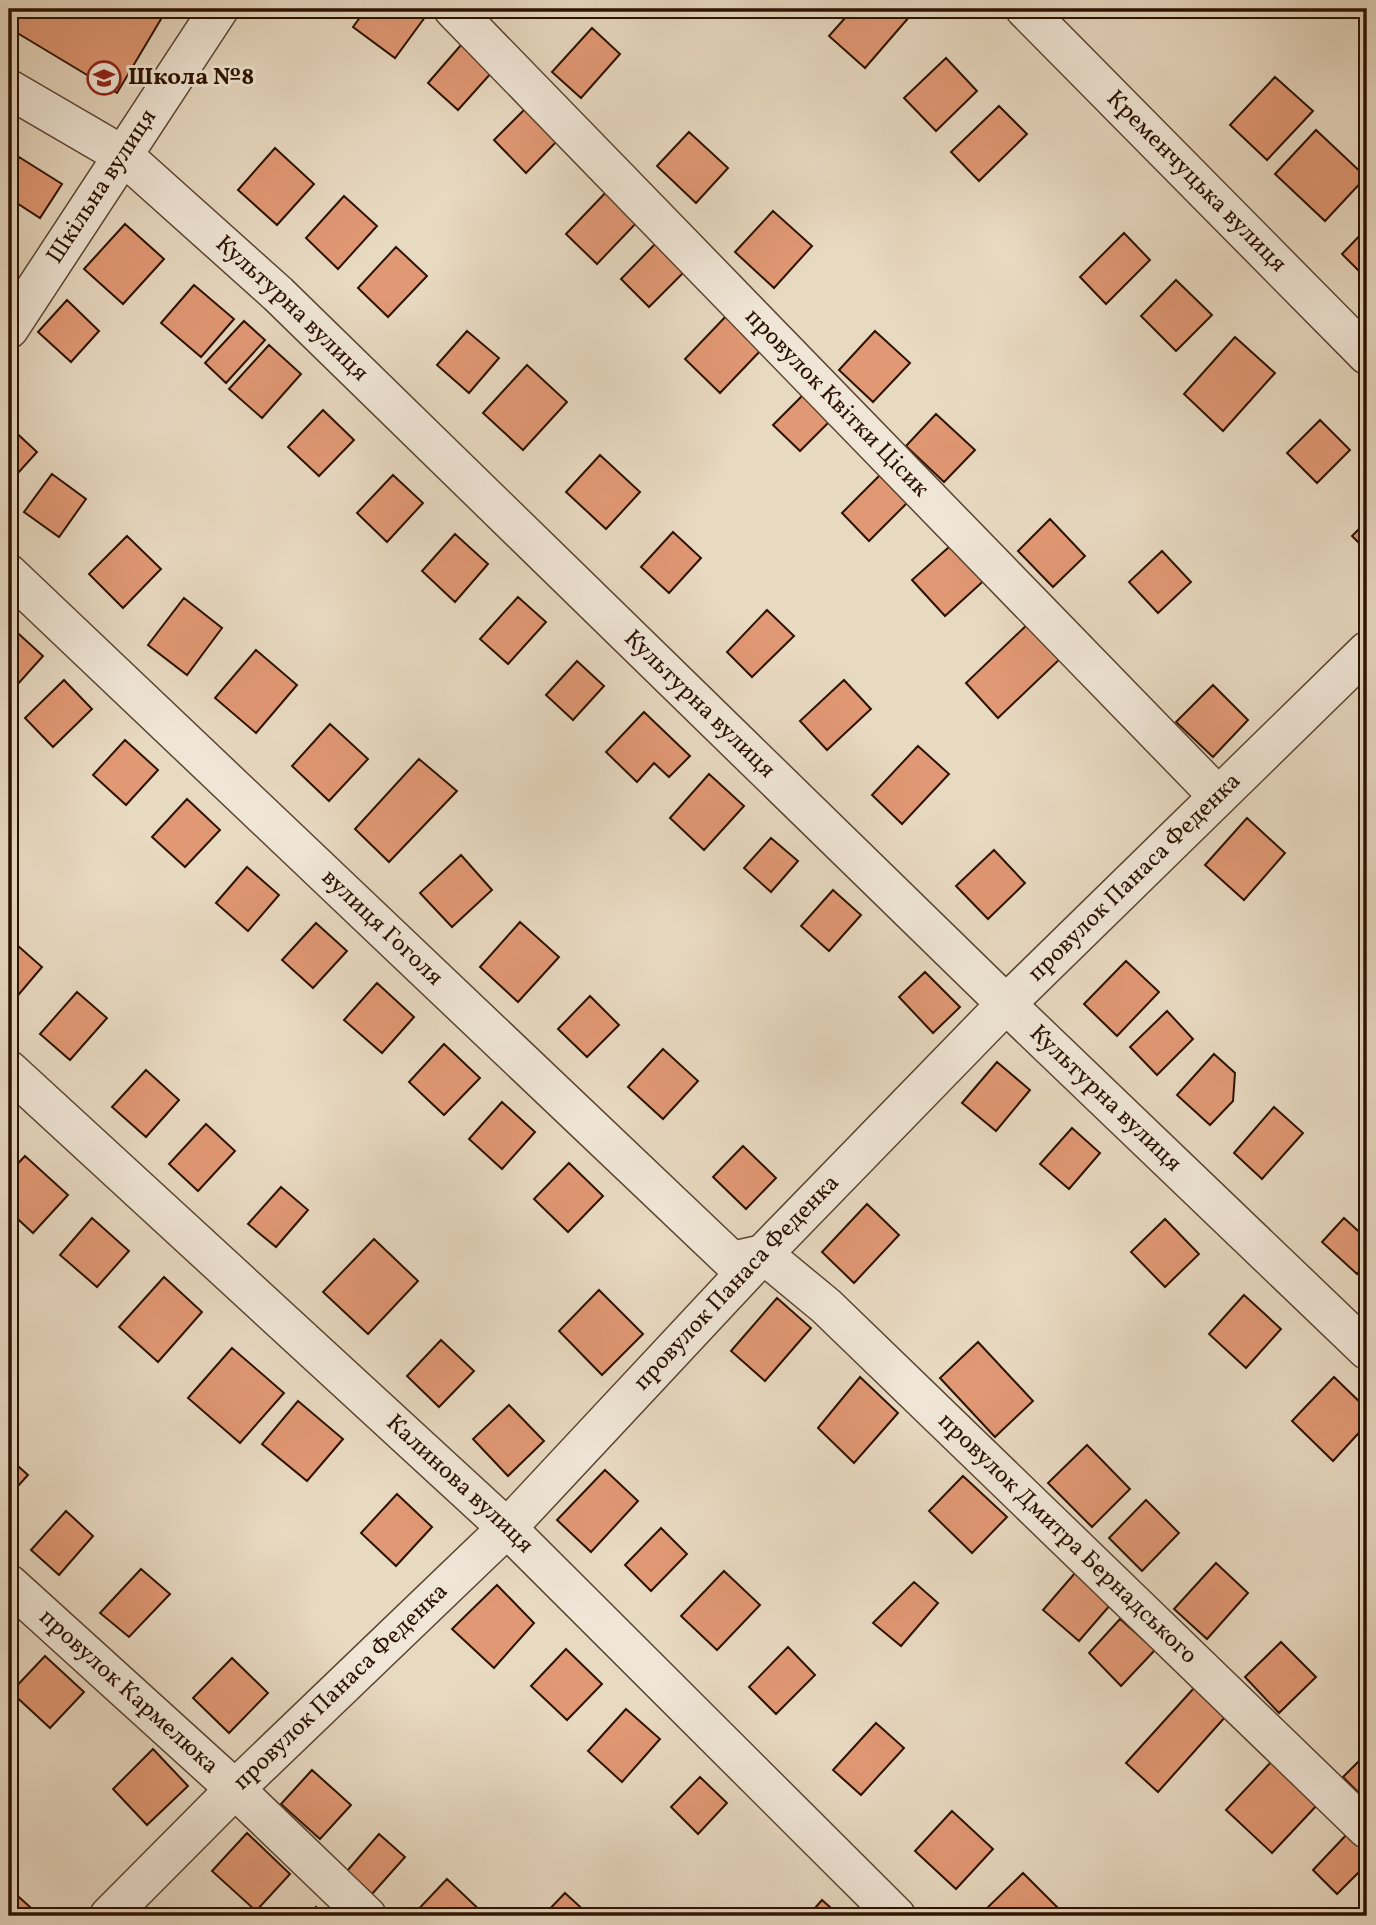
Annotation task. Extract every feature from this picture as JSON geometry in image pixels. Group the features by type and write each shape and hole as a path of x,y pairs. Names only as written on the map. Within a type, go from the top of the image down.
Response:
{"street":[{"name":"Шкільна вулиця","path":"9,329 219,9"},
{"name":"провулок Квітки Цісик","path":"453,9 1219,796"},
{"name":"Кременчуцька вулиця","path":"1025,9 1367,355"},
{"name":"Культурна вулиця","path":"9,89 124,156 278,294 1006,1004 1367,1350"},
{"name":"вулиця Гоголя","path":"9,574 732,1261 763,1254"},
{"name":"провулок Панаса Феденка","path":"109,1916 235,1789 507,1528 763,1254 1006,1004 1367,651"},
{"name":"Калинова вулиця","path":"9,1070 507,1528 896,1916"},
{"name":"провулок Дмитра Бернадського","path":"763,1254 826,1306 1367,1829"},
{"name":"провулок Кармелюка","path":"9,1584 235,1789 367,1916"}],"building":[{"name":"Школа №8","path":"9,9 167,9 117,93 9,28"},
{"path":"366,9 422,9 428,13 395,58 353,27"},
{"path":"853,9 902,9 910,16 865,68 829,36"},
{"path":"592,28 620,54 581,98 552,72"},
{"path":"461,45 492,72 458,110 428,83"},
{"path":"946,58 977,91 936,131 904,98"},
{"path":"1275,77 1313,111 1267,160 1230,125"},
{"path":"999,106 1027,134 979,181 951,152"},
{"path":"527,107 559,139 526,173 494,140"},
{"path":"1316,130 1366,177 1325,221 1275,174"},
{"path":"689,132 728,168 696,203 657,166"},
{"path":"275,148 314,184 277,225 238,190"},
{"path":"19,157 62,184 40,218 9,198 9,173"},
{"path":"610,188 641,218 597,264 566,234"},
{"path":"344,196 377,226 338,269 306,238"},
{"path":"773,211 812,246 774,288 735,252"},
{"path":"125,224 164,259 123,304 84,269"},
{"path":"1367,228 1367,279 1342,254"},
{"path":"1124,233 1150,260 1106,304 1080,277"},
{"path":"658,241 687,269 649,307 621,279"},
{"path":"396,247 427,276 388,317 358,288"},
{"path":"1176,280 1212,315 1176,351 1141,316"},
{"path":"194,285 234,319 201,357 161,323"},
{"path":"67,300 99,331 71,362 38,332"},
{"path":"729,313 764,347 720,393 685,359"},
{"path":"244,321 265,340 226,383 205,363"},
{"path":"467,331 499,358 469,393 437,365"},
{"path":"875,331 910,363 873,402 839,370"},
{"path":"1235,337 1275,373 1223,431 1184,394"},
{"path":"269,345 301,374 262,418 229,389"},
{"path":"527,365 567,402 523,450 483,413"},
{"path":"805,393 832,419 800,451 773,425"},
{"path":"323,410 354,440 319,476 288,447"},
{"path":"936,414 975,450 944,482 906,446"},
{"path":"1320,420 1350,450 1317,483 1287,453"},
{"path":"9,426 37,452 9,483"},
{"path":"600,455 640,492 606,529 566,492"},
{"path":"52,474 86,499 59,537 24,512"},
{"path":"881,474 908,502 869,541 842,513"},
{"path":"393,475 423,503 387,542 357,513"},
{"path":"1050,519 1085,556 1053,587 1018,551"},
{"path":"1367,521 1367,551 1352,536"},
{"path":"673,532 701,558 669,593 641,567"},
{"path":"455,534 488,564 455,602 422,571"},
{"path":"127,536 161,569 123,608 89,574"},
{"path":"958,539 990,575 945,616 912,580"},
{"path":"1162,551 1191,582 1158,613 1129,582"},
{"path":"518,597 546,622 508,664 480,639"},
{"path":"184,598 222,628 187,675 148,645"},
{"path":"767,610 794,636 752,677 727,652"},
{"path":"1031,621 1064,655 998,718 966,683"},
{"path":"9,625 43,656 9,694"},
{"path":"256,650 297,685 256,733 215,698"},
{"path":"577,661 604,686 573,720 546,695"},
{"path":"64,680 92,709 53,747 25,718"},
{"path":"844,680 871,709 827,750 800,721"},
{"path":"1213,685 1248,720 1213,757 1176,722"},
{"path":"644,712 690,756 669,777 654,763 637,782 606,752"},
{"path":"330,724 368,759 329,801 292,766"},
{"path":"125,740 158,770 126,805 93,775"},
{"path":"918,746 949,774 902,824 872,795"},
{"path":"419,759 457,791 389,862 355,829"},
{"path":"709,774 744,806 704,850 670,818"},
{"path":"187,799 220,830 185,867 152,837"},
{"path":"1247,818 1285,853 1244,900 1205,865"},
{"path":"771,838 798,861 771,892 744,868"},
{"path":"994,850 1025,883 988,919 956,886"},
{"path":"461,855 492,890 452,927 420,893"},
{"path":"247,867 279,895 248,931 216,903"},
{"path":"833,890 861,915 829,951 801,926"},
{"path":"520,922 559,957 518,1002 480,967"},
{"path":"316,923 347,951 313,988 282,960"},
{"path":"9,938 42,967 9,1006"},
{"path":"1126,961 1159,992 1117,1036 1084,1004"},
{"path":"925,972 960,1007 933,1033 899,997"},
{"path":"377,983 414,1017 382,1053 344,1020"},
{"path":"77,992 107,1018 70,1060 40,1034"},
{"path":"590,996 619,1025 587,1057 558,1029"},
{"path":"1167,1011 1193,1039 1157,1075 1130,1047"},
{"path":"444,1044 480,1078 444,1115 409,1082"},
{"path":"663,1049 698,1081 663,1119 628,1087"},
{"path":"1214,1054 1235,1073 1233,1101 1210,1125 1177,1095"},
{"path":"997,1062 1030,1090 996,1131 962,1103"},
{"path":"146,1070 179,1100 146,1137 112,1107"},
{"path":"502,1102 535,1132 502,1169 469,1139"},
{"path":"1274,1107 1303,1133 1262,1179 1234,1153"},
{"path":"206,1124 235,1151 198,1191 169,1164"},
{"path":"1072,1128 1100,1153 1069,1189 1040,1164"},
{"path":"743,1146 776,1178 746,1209 713,1177"},
{"path":"25,1156 68,1195 33,1233 9,1211 9,1173"},
{"path":"569,1163 603,1196 568,1232 534,1199"},
{"path":"281,1187 308,1210 276,1247 248,1224"},
{"path":"867,1204 899,1235 854,1283 822,1252"},
{"path":"92,1218 129,1251 97,1287 60,1255"},
{"path":"1344,1218 1367,1239 1367,1263 1357,1274 1322,1242"},
{"path":"1165,1219 1199,1254 1165,1287 1131,1252"},
{"path":"374,1239 418,1281 368,1334 323,1292"},
{"path":"164,1277 202,1312 158,1362 119,1327"},
{"path":"599,1290 643,1334 602,1375 559,1331"},
{"path":"1244,1295 1281,1329 1246,1368 1209,1334"},
{"path":"777,1298 811,1328 765,1381 731,1351"},
{"path":"441,1340 474,1371 439,1407 407,1376"},
{"path":"978,1342 1033,1401 995,1437 940,1378"},
{"path":"232,1348 284,1393 240,1443 188,1398"},
{"path":"860,1377 898,1413 854,1463 818,1428"},
{"path":"1334,1377 1367,1409 1367,1424 1333,1461 1292,1421"},
{"path":"298,1401 343,1439 307,1481 262,1444"},
{"path":"509,1405 544,1441 508,1476 473,1439"},
{"path":"1087,1445 1130,1489 1092,1527 1048,1483"},
{"path":"9,1458 28,1475 9,1496"},
{"path":"605,1470 638,1501 591,1552 557,1520"},
{"path":"963,1476 1007,1517 972,1553 929,1511"},
{"path":"397,1494 432,1527 396,1566 361,1533"},
{"path":"1146,1500 1179,1533 1142,1571 1109,1538"},
{"path":"66,1511 93,1536 59,1575 31,1550"},
{"path":"661,1528 687,1554 651,1591 625,1565"},
{"path":"1216,1563 1248,1593 1207,1639 1174,1609"},
{"path":"141,1569 170,1594 129,1637 100,1613"},
{"path":"724,1571 760,1605 717,1650 681,1616"},
{"path":"1075,1573 1111,1604 1079,1641 1043,1610"},
{"path":"914,1582 938,1603 901,1646 873,1623"},
{"path":"497,1585 534,1623 494,1668 452,1629"},
{"path":"1120,1619 1155,1650 1121,1686 1089,1653"},
{"path":"1281,1642 1316,1677 1279,1713 1245,1677"},
{"path":"788,1647 815,1675 776,1714 749,1687"},
{"path":"566,1649 602,1684 567,1720 531,1686"},
{"path":"45,1656 84,1692 50,1728 11,1692"},
{"path":"232,1658 268,1693 229,1733 193,1698"},
{"path":"1194,1688 1226,1716 1158,1792 1126,1763"},
{"path":"626,1709 660,1739 622,1782 588,1751"},
{"path":"876,1723 904,1748 861,1795 833,1770"},
{"path":"153,1749 188,1786 147,1825 113,1789"},
{"path":"1367,1753 1367,1801 1343,1777"},
{"path":"1273,1760 1319,1803 1272,1853 1226,1810"},
{"path":"312,1770 351,1805 320,1839 281,1804"},
{"path":"700,1777 727,1803 698,1834 671,1807"},
{"path":"952,1811 993,1849 956,1889 915,1851"},
{"path":"247,1833 290,1874 256,1911 212,1871"},
{"path":"1348,1833 1367,1852 1367,1864 1337,1894 1313,1870"},
{"path":"379,1834 405,1857 372,1894 347,1871"},
{"path":"1023,1873 1059,1909 1051,1916 987,1916 983,1912"},
{"path":"447,1879 486,1916 412,1916"},
{"path":"10,1889 40,1916 9,1916"},
{"path":"565,1893 590,1916 543,1916"},
{"path":"822,1900 840,1916 808,1916"},
{"path":"316,1907 327,1916 308,1916"}],"place":[{"name":"Школа №8","path":"104,78"}]}
